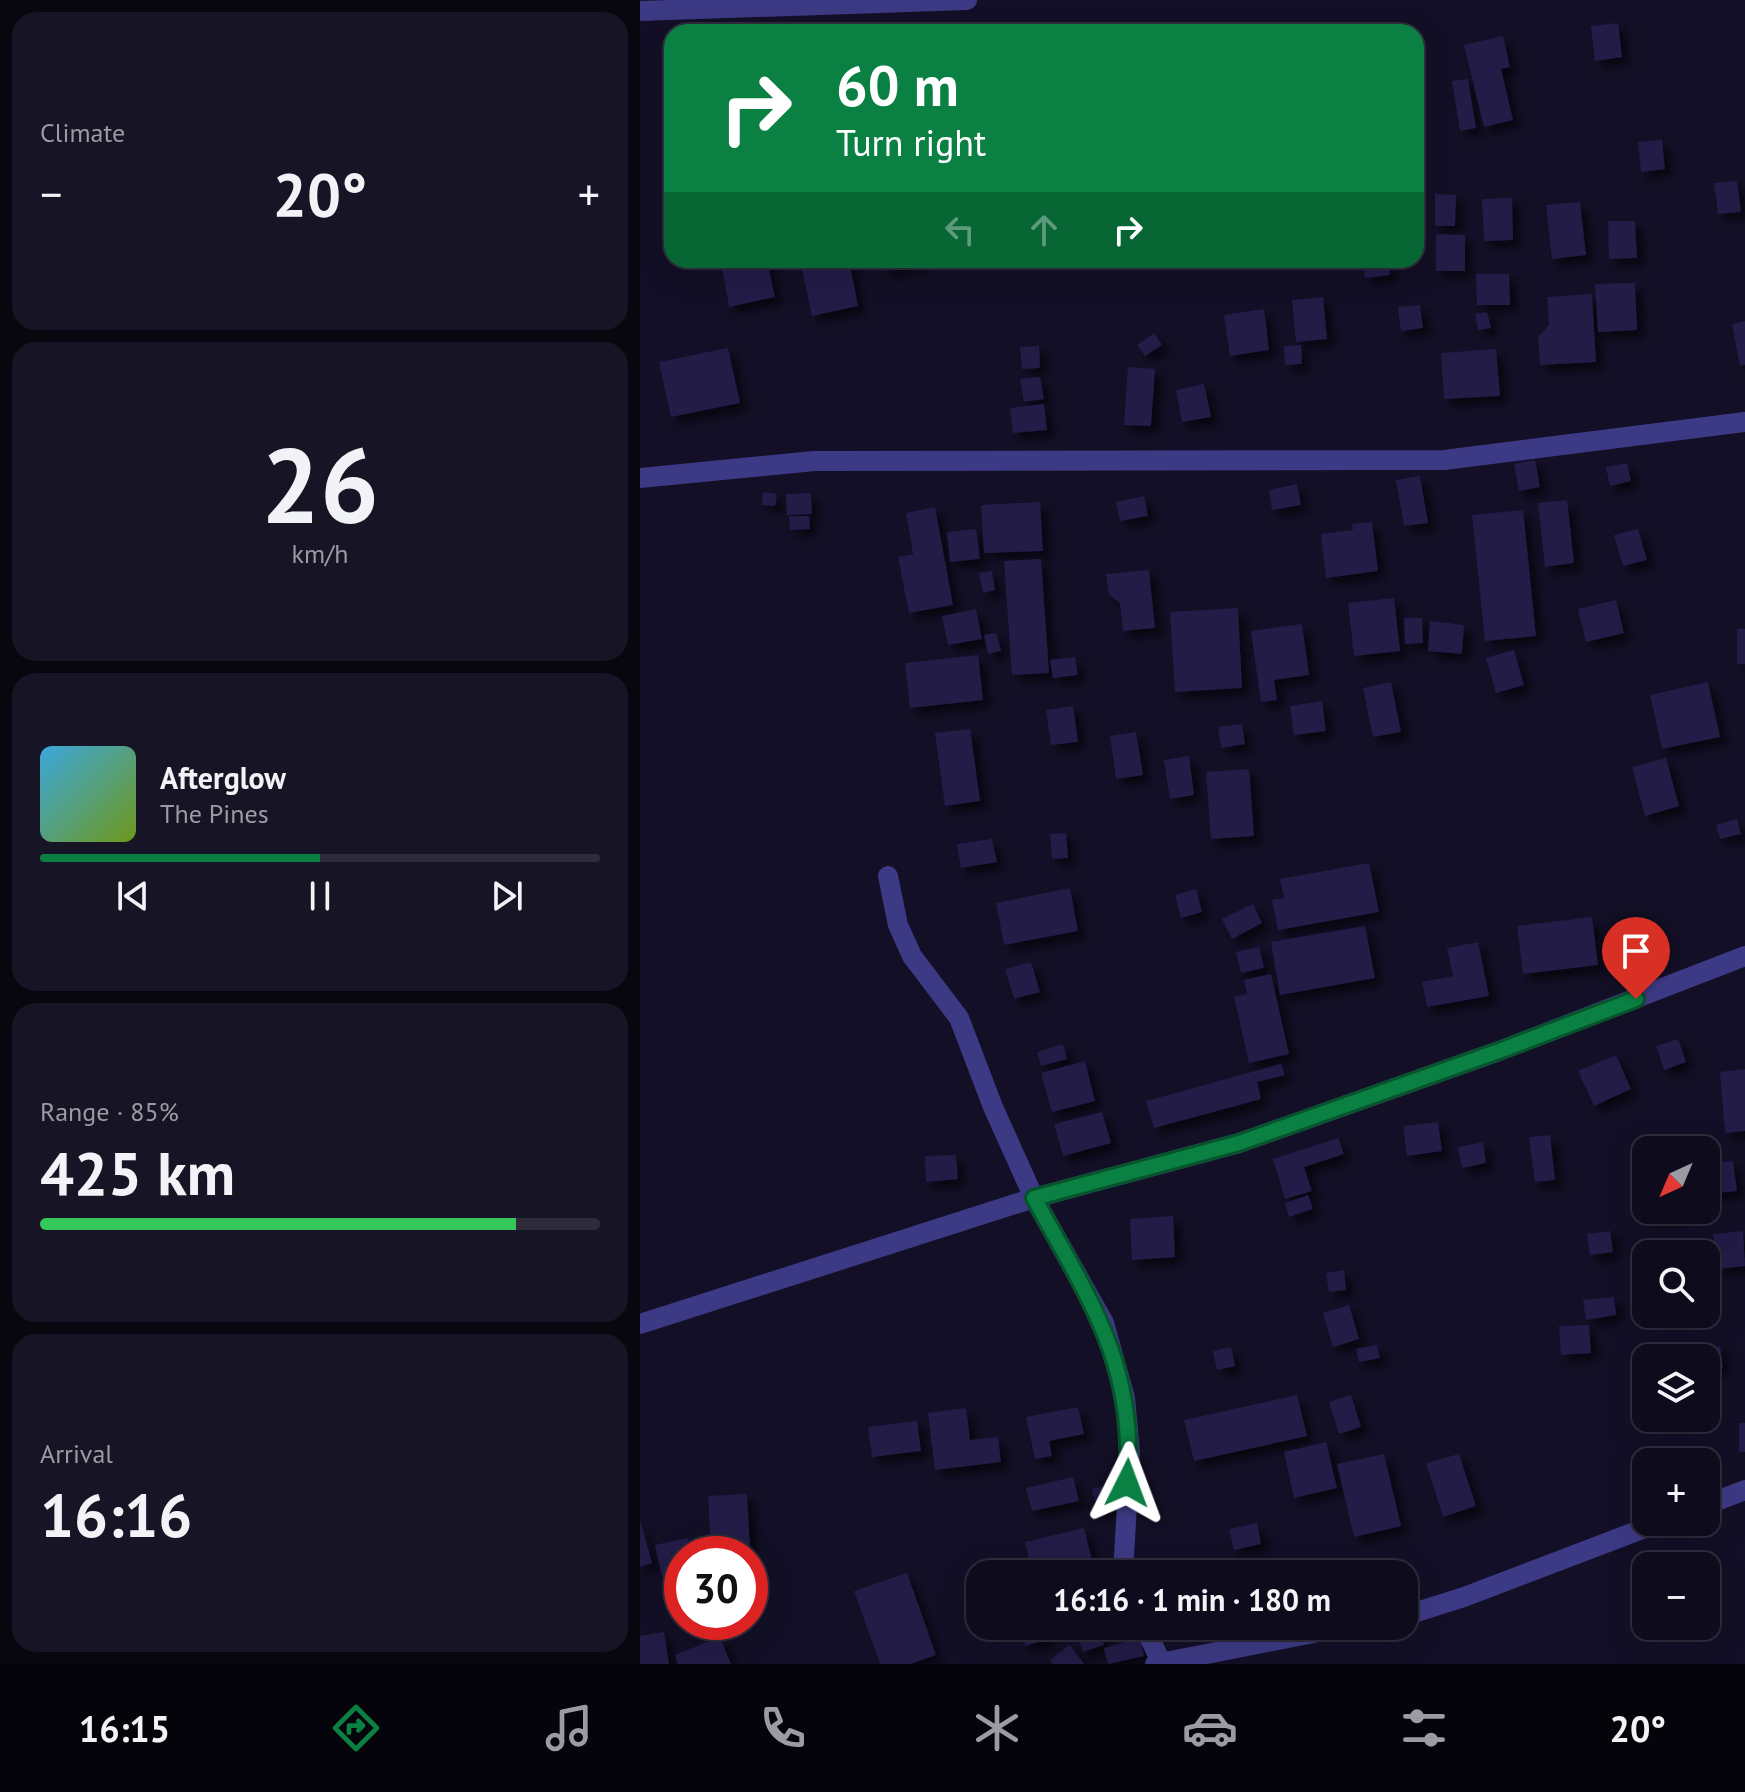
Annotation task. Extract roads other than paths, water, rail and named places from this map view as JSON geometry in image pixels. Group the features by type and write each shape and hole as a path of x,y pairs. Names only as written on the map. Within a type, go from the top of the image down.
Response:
{"street":[{"path":"640,11 954,1"},
{"path":"640,478 814,461 1444,460 1745,422"},
{"path":"888,876 898,925 912,956 959,1018 993,1107 1034,1198 1104,1323 1125,1398 1130,1452 1124,1560"},
{"path":"640,1324 1034,1198 1239,1143 1499,1051 1745,956"},
{"path":"1720,1500 1745,1490"},
{"path":"1418,1612 1632,1533"},
{"path":"1149,1640 1158,1663 1277,1640"}]}
